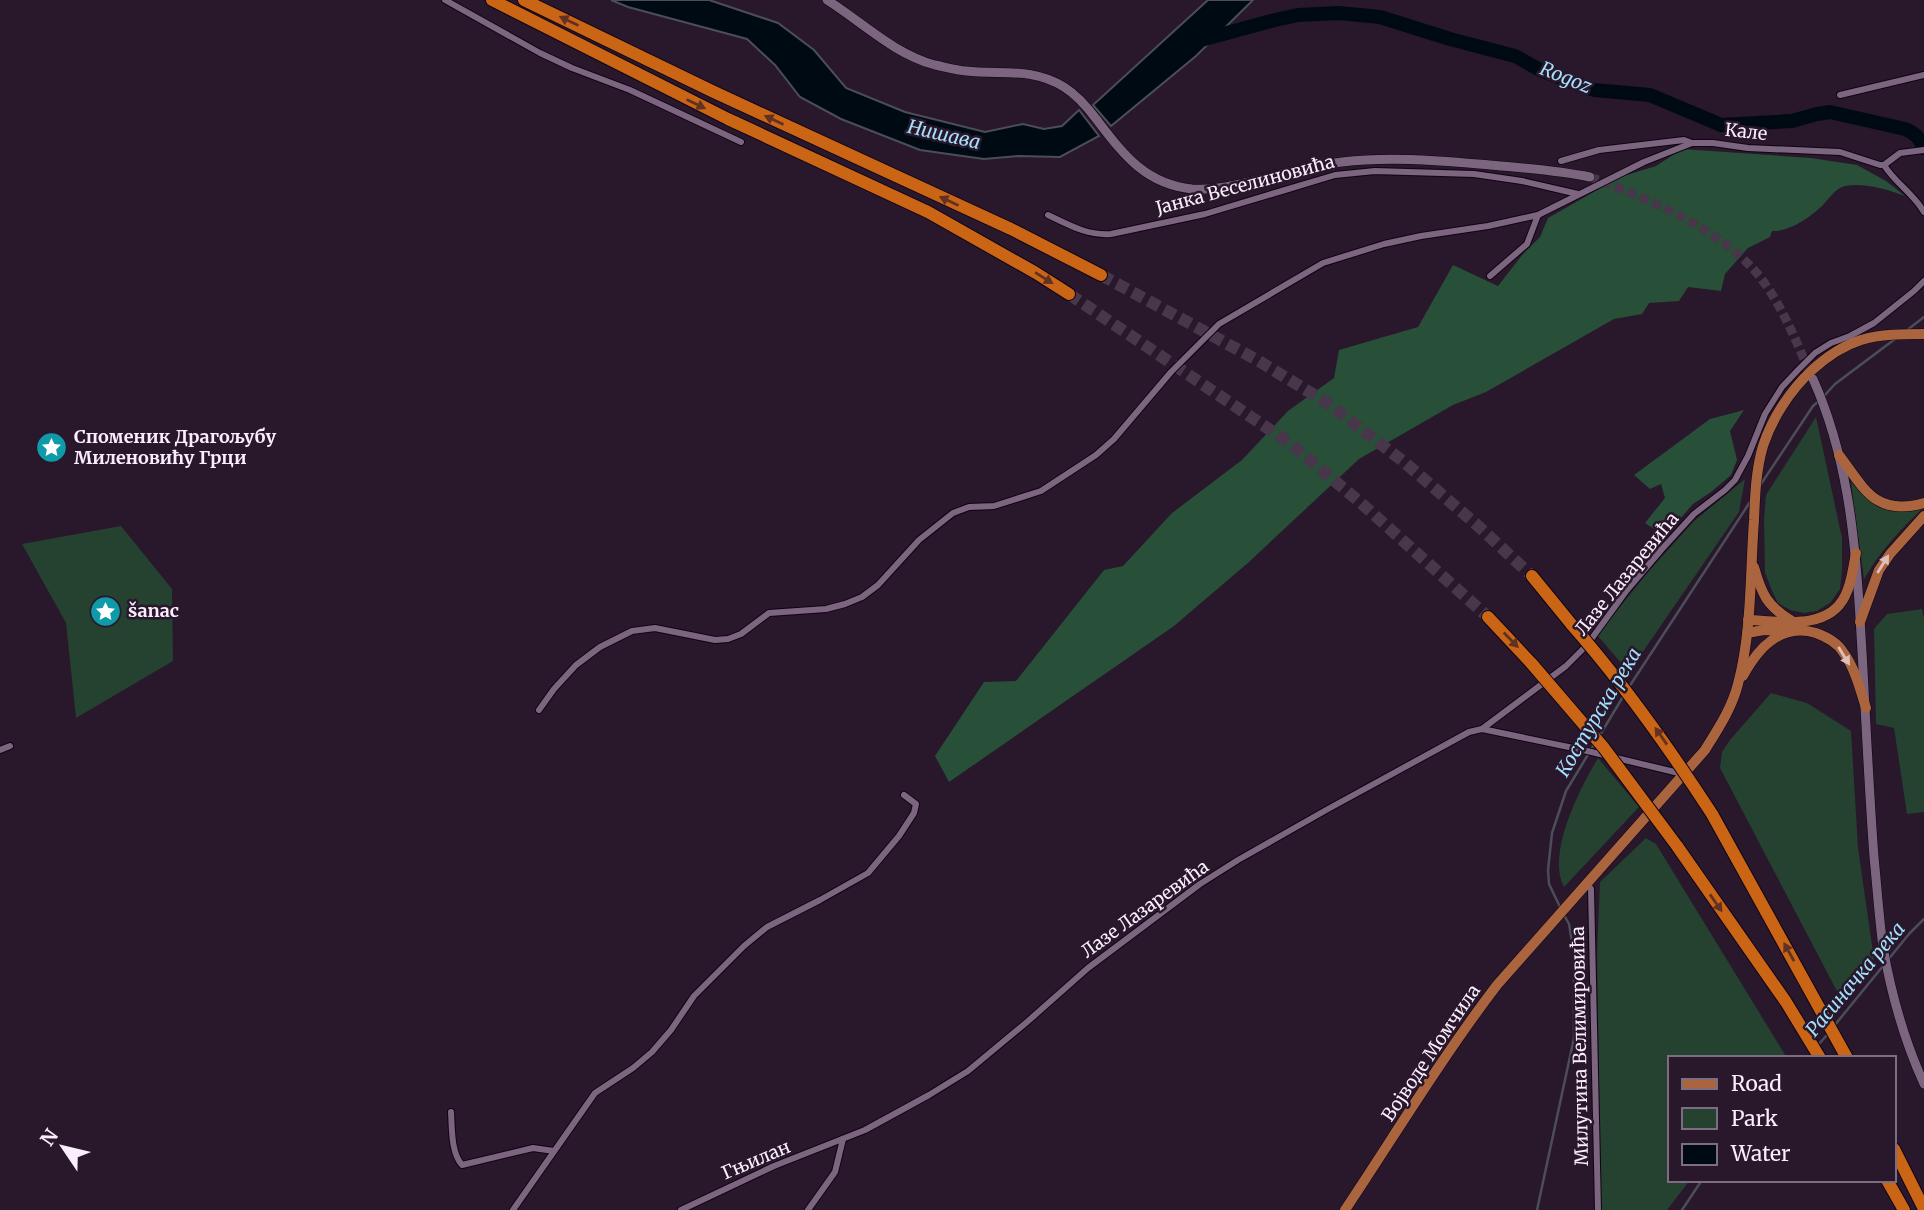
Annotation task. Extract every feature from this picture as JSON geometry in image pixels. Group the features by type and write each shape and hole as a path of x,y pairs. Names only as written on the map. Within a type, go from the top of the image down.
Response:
{"highway":[{"path":"492,0 704,108 928,212 1069,294"},
{"path":"524,0 1011,229 1101,275"},
{"path":"1532,576 1610,668 1712,814 1846,1056"},
{"path":"1488,617 1604,748 1677,846 1786,1002 1819,1056"},
{"path":"1896,1153 1924,1209"},
{"path":"1889,1182 1904,1210"}],"main road":[{"path":"827,0 895,47 932,64 967,71 1010,71 1038,76 1069,90 1125,155 1158,181 1194,189 1237,185 1318,166 1368,160 1464,163 1541,169 1590,177"},
{"path":"1738,685 1747,633 1756,484 1765,440 1776,416 1806,375 1845,346 1879,336 1924,334"},
{"path":"1814,382 1839,455 1850,506 1856,553 1866,708 1867,773 1884,948 1904,1030 1924,1084"},
{"path":"1839,455 1865,491 1881,502 1901,506 1924,503"},
{"path":"1860,622 1879,570 1924,516"},
{"path":"1748,620 1810,621 1837,608 1849,587 1856,553"},
{"path":"1751,558 1764,596 1774,609 1793,621"},
{"path":"1747,633 1764,630 1813,632 1825,637 1843,652 1852,668 1866,708"},
{"path":"1587,883 1705,750 1752,659 1763,646 1786,631"},
{"name":"Војводе Момчила","path":"1345,1210 1496,985 1587,883"}],"street":[{"path":"445,0 540,54 630,90 741,142"},
{"path":"1840,95 1924,75"},
{"name":"Кале","path":"1561,161 1599,150 1684,140 1748,148 1840,152 1884,164"},
{"path":"539,710 576,665 600,647 632,632 655,628 715,640 727,639 741,634 769,613 826,609 862,597 878,585 919,540 953,513 969,507 994,506 1041,491 1096,455 1114,439 1171,372 1219,324 1323,263 1384,244 1538,215 1644,162 1692,143"},
{"path":"1922,151 1900,153 1884,164 1891,177 1910,192 1924,212"},
{"name":"Јанка Веселиновића","path":"1048,215 1098,235 1205,214 1335,175 1376,171 1474,174 1522,181 1578,194"},
{"path":"1490,276 1527,244 1538,215"},
{"name":"Лазе Лазаревића","path":"843,1139 865,1130 968,1071 1088,968 1210,878 1397,770 1469,732 1482,729 1566,666 1587,645 1627,590 1662,549 1694,514 1735,480 1765,414 1782,387 1815,353 1874,323 1924,281"},
{"path":"1482,729 1684,775"},
{"path":"0,750 10,747"},
{"path":"513,1210 594,1093 652,1052 694,996 744,946 767,927 868,873 914,813 916,804 904,795"},
{"name":"Милутина Велимировића","path":"1587,883 1591,889 1598,1210"},
{"path":"451,1112 458,1161 462,1164 533,1148 554,1151"},
{"path":"808,1210 835,1172 843,1139"},
{"name":"Гњилан","path":"681,1210 774,1166 843,1139"}],"green space":[{"path":"1682,149 1811,158 1857,165 1886,181 1905,196 1864,185 1840,188 1805,220 1792,227 1772,231 1770,237 1748,248 1725,274 1721,291 1688,287 1679,301 1649,303 1642,314 1614,319 1486,392 1453,405 1359,459 1249,562 1174,626 949,782 935,756 984,682 1016,681 1104,570 1123,566 1172,513 1242,460 1288,411 1334,378 1339,350 1418,327 1453,265 1498,286 1540,237 1548,218 1620,177 1656,166"},
{"path":"1744,410 1730,431 1737,460 1731,475 1693,504 1665,536 1645,523 1665,498 1661,484 1650,489 1634,475 1710,419"},
{"path":"1816,417 1842,538 1842,569 1840,589 1830,603 1817,611 1804,613 1790,610 1778,603 1773,593 1765,573 1764,519 1766,495"},
{"path":"1745,479 1739,512 1629,672 1597,635 1693,522"},
{"path":"1851,482 1868,497 1884,504 1924,507 1891,541 1864,579"},
{"path":"121,526 172,589 173,661 76,718 66,623 22,544"},
{"path":"1922,609 1924,812 1907,814 1894,728 1876,724 1874,629 1887,614"},
{"path":"1771,693 1807,703 1851,731 1858,848 1874,959 1840,997 1720,768 1722,752 1730,740"},
{"path":"1598,758 1639,807 1564,887 1559,857 1562,840 1575,803"},
{"path":"1646,838 1656,844 1786,1056 1668,1056 1668,1182 1688,1182 1667,1210 1601,1210 1597,955 1600,882"}],"water":[{"name":"Нишава","path":"611,0 709,0 778,23 814,50 846,88 905,112 985,132 1023,124 1044,129 1062,126 1079,110 1099,136 1060,157 1018,156 984,159 920,150 841,119 800,97 775,65 747,39"},
{"path":"1208,0 1253,0 1196,56 1111,126 1093,105"}],"waterway":[{"name":"Rogoz","path":"1201,40 1298,15 1339,13 1380,17 1515,56 1542,71 1594,90 1650,95 1721,125 1792,121 1830,112 1905,129 1917,136 1924,148"},
{"name":"Костурска река","path":"1906,331 1924,317"},
{"name":"Костурска река","path":"1824,396 1835,384 1895,339"},
{"name":"Костурска река","path":"1759,487 1819,401"},
{"name":"Костурска река","path":"1629,687 1750,502"},
{"name":"Костурска река","path":"1600,735 1624,695"},
{"name":"Костурска река","path":"1561,909 1549,884 1552,833 1566,791 1595,743"},
{"name":"Костурска река","path":"1537,1210 1574,1038 1574,954 1569,924 1564,915"},
{"name":"Расиначка река","path":"1887,961 1924,919"},
{"name":"Расиначка река","path":"1834,1026 1883,966"},
{"name":"Расиначка река","path":"1818,1045 1828,1034"},
{"name":"Расиначка река","path":"1682,1210 1701,1182"}],"tunnel":[{"path":"1590,177 1635,194 1682,217 1726,244 1744,260 1760,277 1776,301 1812,378"},
{"path":"1101,275 1257,360 1326,402 1404,462 1532,576"},
{"path":"1069,294 1291,444 1488,617"}],"place":[{"name":"Споменик Драгољубу Миленовићу Грци","path":"51,447"},
{"name":"šanac","path":"105,611"}]}
